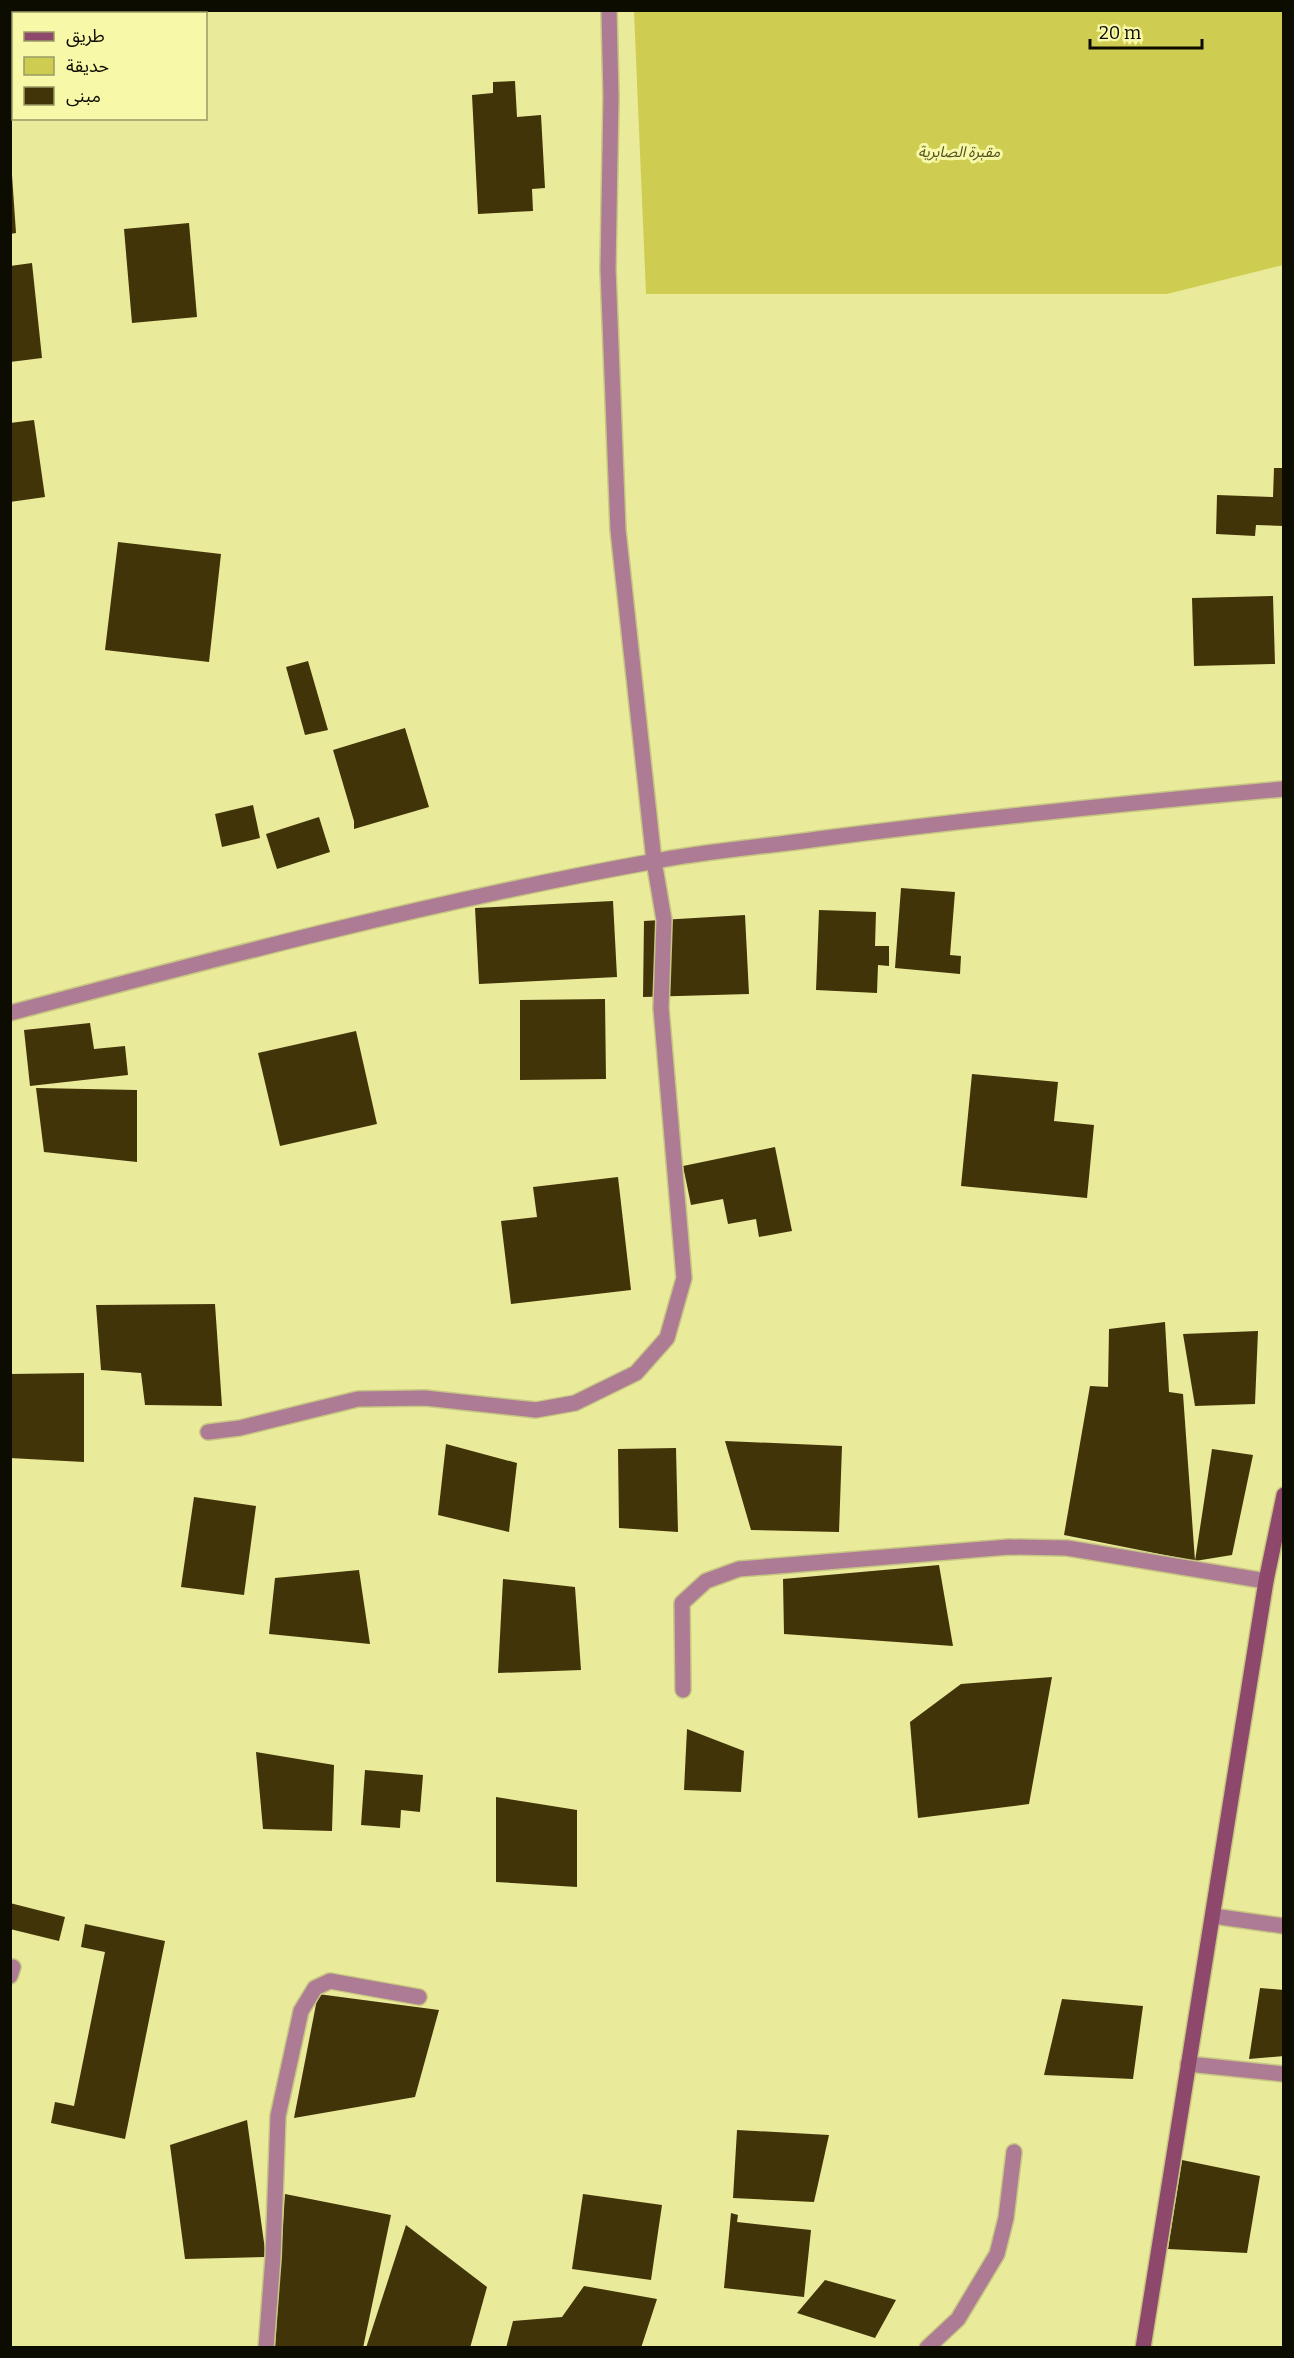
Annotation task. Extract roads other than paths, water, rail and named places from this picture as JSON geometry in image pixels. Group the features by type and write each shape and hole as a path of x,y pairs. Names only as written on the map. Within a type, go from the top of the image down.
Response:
{"street":[{"path":"208,1431 240,1428 358,1399 425,1398 536,1410 575,1403 636,1373 667,1338 684,1278 662,1008 663,920 654,861 618,530 608,269 611,97 609,10"},
{"path":"10,1013 215,959 479,895 654,861 1064,810 1284,789"},
{"path":"1143,2348 1266,1581 1283,1498"},
{"path":"683,1690 682,1603 706,1581 739,1569 1010,1547 1067,1548 1266,1581"},
{"path":"1213,1916 1284,1926"},
{"path":"266,2348 273,2257 278,2116 301,2011 315,1988 330,1981 419,1997"},
{"path":"1188,2064 1284,2074"},
{"path":"927,2348 958,2319 997,2254 1006,2218 1014,2152"}],"park label":[{"name":"مقبرة الصابرية","path":"959,152"}]}
